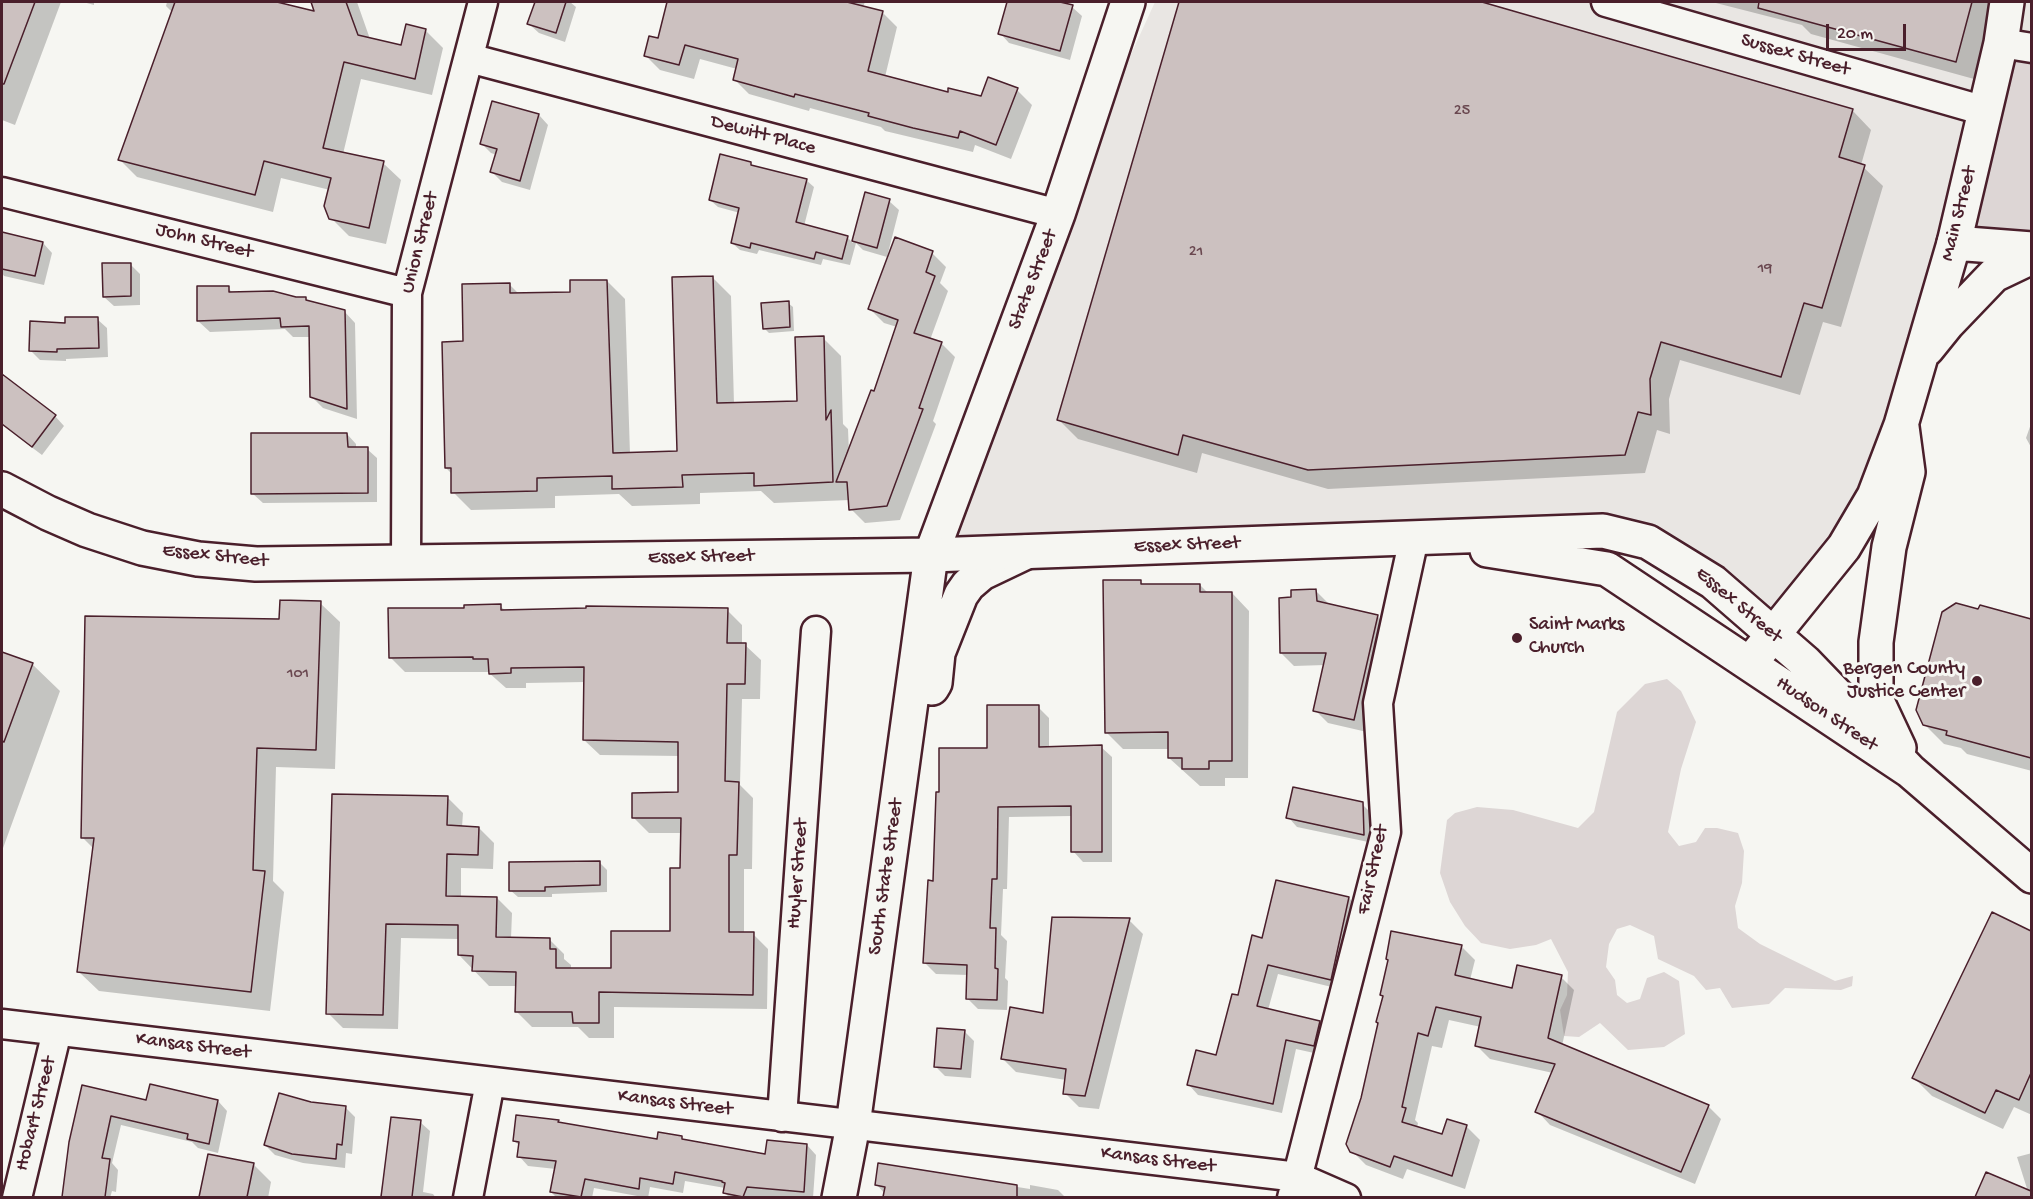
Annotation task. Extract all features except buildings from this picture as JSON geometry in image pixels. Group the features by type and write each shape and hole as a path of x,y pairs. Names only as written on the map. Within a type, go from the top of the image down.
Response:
{"main road":[{"name":"State Street","path":"931,555 1058,214 1128,2"},
{"name":"Main Street","path":"1751,663 1844,547 1874,496 1901,425 1918,360 1954,243 1985,111 2016,45 2007,2"},
{"path":"1954,243 2031,249"},
{"path":"1918,360 1948,323 1994,275 2031,257"},
{"name":"Main Street","path":"1901,425 1908,472 1889,547 1876,642 1876,699 1910,771"},
{"name":"Essex Street","path":"2,489 87,530 142,548 198,559 256,564 931,555 1603,531 1648,542 1713,582 1805,662 1910,771"},
{"name":"Essex Street","path":"1414,538 1607,569"},
{"path":"906,730 922,710 935,683 938,653 961,595 968,585 982,573 1026,552"},
{"name":"South State Street","path":"839,1197 853,1125 931,555"},
{"name":"Hudson Street","path":"1607,569 1910,771 2031,876"}],"street":[{"name":"Union Street","path":"406,562 407,293 483,2"},
{"name":"Sussex Street","path":"1605,2 1985,111"},
{"name":"Dewitt Place","path":"469,58 1058,214"},
{"name":"John Street","path":"2,192 407,293"},
{"name":"Fair Street","path":"1295,1187 1386,832 1378,703 1414,538"},
{"name":"Huyler Street","path":"782,1117 816,631"},
{"name":"Kansas Street","path":"2,1024 853,1125 1295,1187 1346,1197"},
{"name":"Hobart Street","path":"17,1197 57,1031"},
{"path":"468,1197 490,1082"}],"shaded area":[{"path":"1155,2 2031,2 2031,48 1886,483 1778,634 1648,542 931,555 1058,214"},
{"path":"2001,43 2031,48 2031,249 1954,243"},
{"path":"1667,679 1681,691 1696,722 1681,769 1668,832 1679,846 1696,842 1705,828 1738,833 1744,851 1742,883 1735,906 1738,928 1760,944 1835,981 1853,976 1852,986 1841,990 1785,988 1769,1004 1732,1008 1720,988 1706,990 1694,976 1658,959 1654,936 1630,925 1617,929 1609,944 1606,967 1615,980 1617,995 1627,1003 1640,999 1647,978 1664,972 1679,981 1685,1034 1664,1047 1628,1050 1600,1023 1579,1037 1564,1036 1560,1010 1567,995 1568,972 1551,939 1536,945 1510,949 1481,943 1465,926 1450,902 1440,873 1447,820 1455,813 1477,807 1513,810 1578,828 1594,812 1617,712 1645,684"}],"place":[{"name":"Saint Marks Church","path":"1517,638"},
{"name":"Bergen County Justice Center","path":"1977,681"}]}
